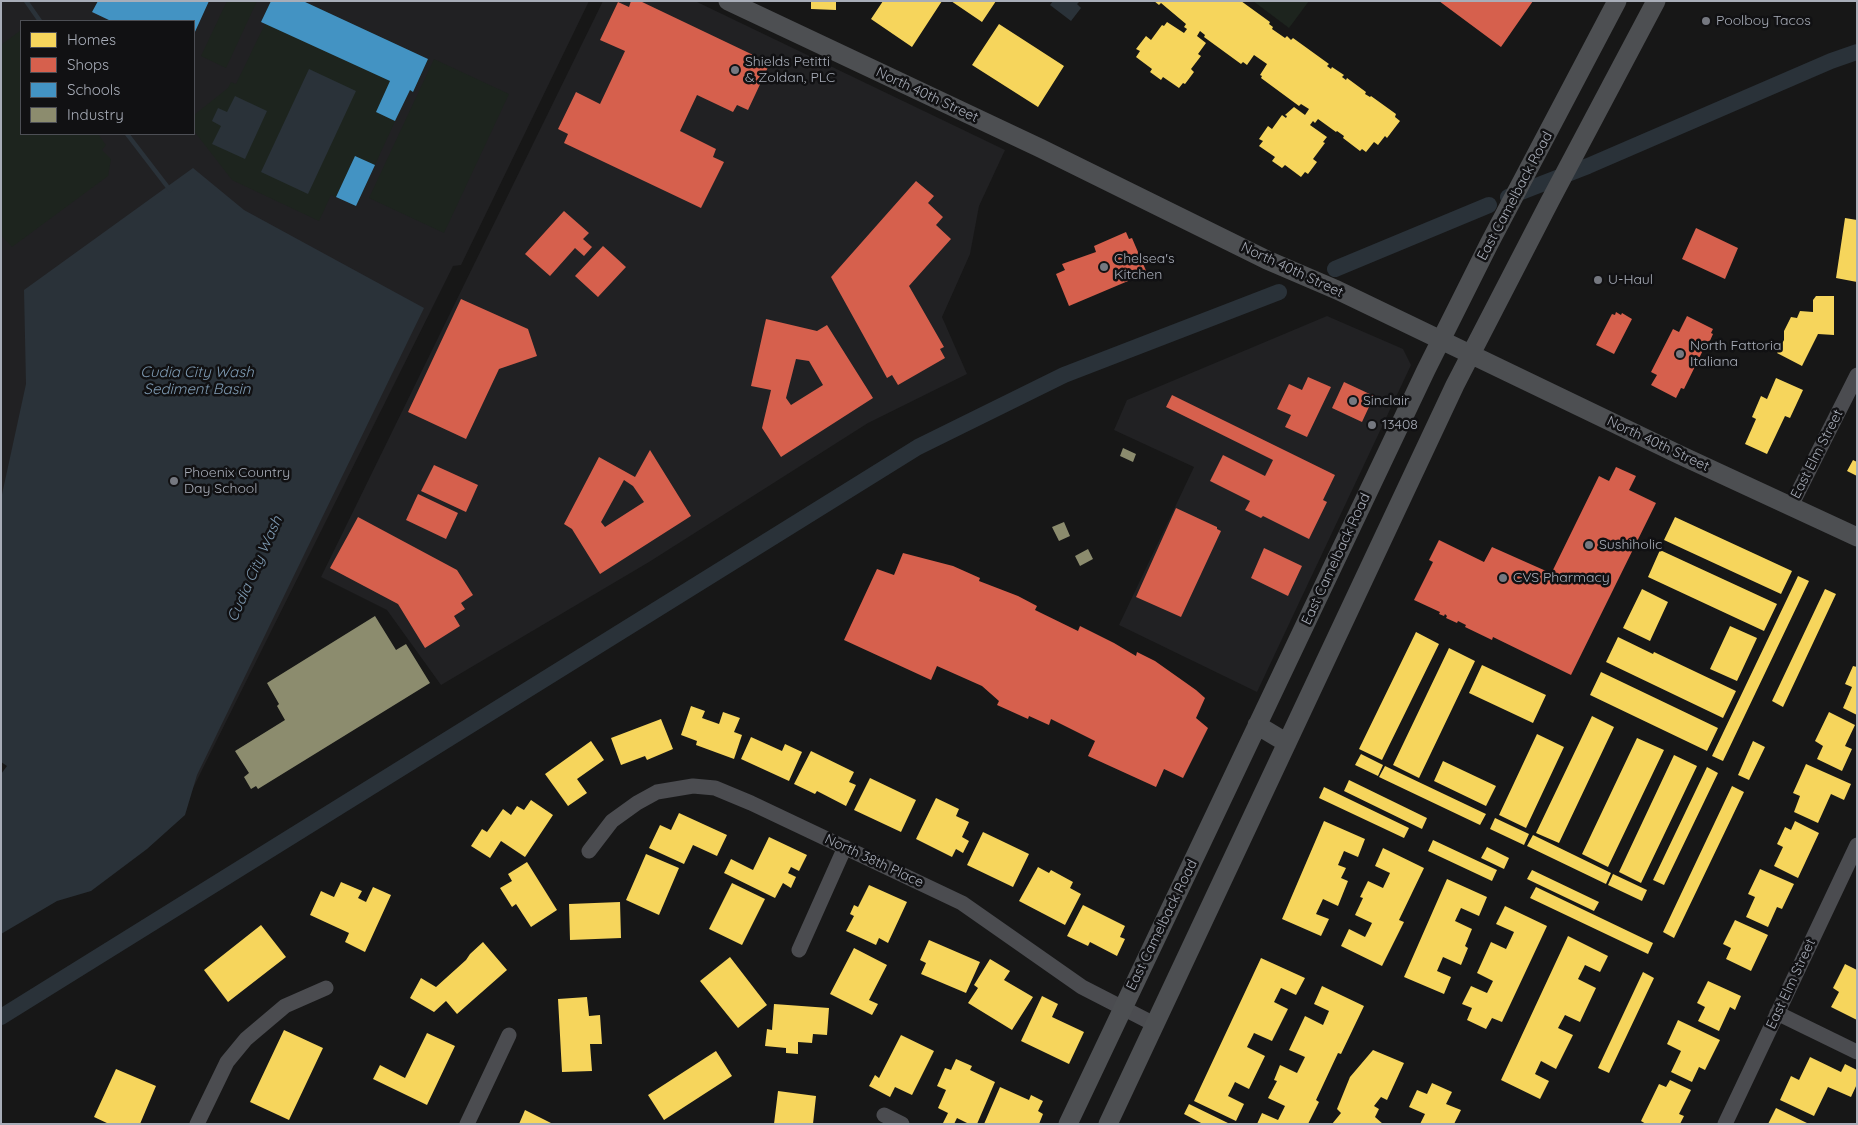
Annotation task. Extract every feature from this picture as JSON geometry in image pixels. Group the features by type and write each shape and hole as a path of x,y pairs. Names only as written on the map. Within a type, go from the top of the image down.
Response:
{"main road":[{"name":"North 40th Street","path":"728,1 1275,263 1337,290 1680,455 1857,537"},
{"name":"East Camelback Road","path":"1068,1124 1440,340 1617,1"},
{"path":"1108,1124 1471,354 1656,1"},
{"path":"1257,726 1287,743"}],"street":[{"name":"East Elm Street","path":"1791,506 1857,375"},
{"name":"North 38th Place","path":"589,851 612,820 657,792 693,786 725,791 962,903 1082,988 1154,1024"},
{"name":"East Elm Street","path":"1725,1124 1857,845"},
{"path":"799,950 845,847"},
{"path":"197,1124 228,1062 246,1039 285,1006 326,988"},
{"path":"1777,1013 1857,1052"},
{"path":"467,1124 509,1035"},
{"path":"884,1115 902,1124"}],"shaded area":[{"name":"Phoenix Country Day School","path":"1,1 589,1 461,265 453,266 192,790 1,696"},
{"path":"227,1 257,1 226,68 201,56"},
{"path":"271,1 303,1 428,59 413,92 409,91 356,206 331,195 319,221 232,180 195,132 195,114 228,88 231,82 236,84 265,24 261,22"},
{"path":"603,1 695,1 1005,150 979,206 970,254 942,317 967,374 868,423 649,562 441,685 387,610 321,577"},
{"path":"1253,1 1309,1 1289,28"},
{"path":"20,31 20,135 99,135 106,145 102,150 111,159 108,176 12,247 1,235 1,45"},
{"path":"434,59 509,94 444,233 369,198"},
{"path":"1327,316 1403,349 1411,365 1257,692 1119,625 1194,467 1114,430 1127,400"}],"water":[{"path":"1053,1 1080,1 1077,4 1081,8 1071,21 1050,5"},
{"path":"309,69 356,91 308,194 261,172"},
{"path":"235,96 267,111 245,159 212,144 221,126 212,121 218,108 227,112"},
{"name":"Cudia City Wash Sediment Basin","path":"193,168 244,210 424,308 197,775 185,815 147,849 91,891 57,901 1,934 1,774 7,766 1,762 1,499 26,384 24,290"}],"building: Homes":[{"path":"811,1 836,1 836,10 811,9"},
{"path":"883,1 942,1 912,47 871,19"},
{"path":"951,1 996,1 982,22"},
{"path":"1154,1 1241,1 1270,22 1269,24 1273,27 1272,29 1285,38 1287,36 1291,40 1293,38 1329,64 1327,66 1331,69 1332,67 1344,75 1342,77 1346,80 1347,78 1366,92 1365,94 1371,96 1396,114 1395,117 1400,121 1387,138 1385,136 1378,145 1374,142 1366,152 1362,149 1360,151 1343,138 1344,136 1318,119 1310,125 1327,137 1323,142 1325,143 1313,159 1317,162 1308,174 1305,172 1301,177 1285,165 1282,168 1272,161 1275,157 1259,146 1263,141 1259,139 1268,126 1272,129 1282,115 1286,118 1287,116 1285,115 1294,107 1305,115 1309,109 1301,104 1299,106 1261,78 1262,76 1260,75 1267,64 1254,55 1247,65 1243,62 1241,64 1204,37 1205,35 1200,31 1197,36 1206,43 1198,54 1201,56 1191,69 1194,72 1185,84 1183,83 1179,88 1163,77 1161,80 1150,72 1152,69 1136,57 1140,51 1136,49 1146,36 1151,40 1162,25 1164,26 1167,22 1184,33 1187,29 1184,27 1186,24 1161,3 1159,5"},
{"path":"999,24 1064,66 1038,107 972,65"},
{"path":"1845,218 1857,220 1857,282 1836,278"},
{"path":"1816,296 1834,296 1834,335 1818,334 1802,366 1777,353 1784,340 1784,331 1791,317 1797,318 1800,311 1813,312 1813,300"},
{"path":"1776,378 1803,390 1790,418 1785,416 1767,454 1745,444 1756,419 1752,417 1761,396 1767,399"},
{"path":"1853,460 1857,462 1857,476 1847,471"},
{"path":"1675,517 1792,571 1781,594 1664,540"},
{"path":"1660,550 1777,604 1764,631 1648,577"},
{"path":"1798,576 1809,581 1723,761 1712,756"},
{"path":"1642,589 1668,602 1650,641 1623,628"},
{"path":"1825,589 1836,594 1783,707 1772,701"},
{"path":"1730,626 1757,638 1737,681 1710,669"},
{"path":"1416,632 1439,644 1382,760 1359,749"},
{"path":"1618,637 1736,691 1723,718 1606,662"},
{"path":"1449,648 1475,661 1419,778 1393,765"},
{"path":"1482,665 1546,695 1533,723 1469,693"},
{"path":"1853,666 1857,667 1857,715 1843,708 1852,687 1845,684"},
{"path":"1601,672 1718,728 1707,751 1590,695"},
{"path":"691,706 705,711 702,718 719,724 723,712 740,718 734,732 742,735 734,759 696,745 697,741 681,735"},
{"path":"1829,712 1855,725 1845,746 1852,749 1842,771 1817,759 1823,746 1815,741"},
{"path":"1592,716 1614,727 1559,843 1536,833"},
{"path":"661,719 673,749 647,760 645,756 621,765 611,738"},
{"path":"1537,734 1564,747 1526,828 1499,815"},
{"path":"751,737 782,751 785,744 802,752 789,781 741,759"},
{"path":"1637,738 1664,750 1608,867 1582,854"},
{"path":"591,741 604,760 577,779 587,793 568,806 545,774"},
{"path":"1753,741 1765,747 1749,780 1738,775"},
{"path":"811,751 854,772 849,782 856,785 846,806 817,791 815,794 794,784"},
{"path":"1361,754 1383,765 1378,776 1355,765"},
{"path":"1674,755 1697,766 1641,883 1619,872"},
{"path":"1443,761 1496,786 1486,806 1434,781"},
{"path":"1806,764 1851,784 1844,800 1831,794 1818,823 1794,812 1800,796 1793,793"},
{"path":"1385,766 1486,814 1480,825 1379,777"},
{"path":"1707,767 1718,773 1664,885 1653,880"},
{"path":"870,778 916,800 901,832 854,810"},
{"path":"1349,780 1427,818 1422,829 1344,791"},
{"path":"1732,786 1744,792 1674,938 1663,932"},
{"path":"1324,787 1409,828 1404,838 1319,798"},
{"path":"936,798 959,809 956,816 969,822 962,837 969,841 963,853 956,849 952,857 916,839"},
{"path":"531,800 553,815 525,857 501,841 490,858 471,846 482,829 487,832 503,809 511,815 517,806 524,810"},
{"path":"679,813 727,835 717,856 693,845 684,864 649,848 660,825 671,830"},
{"path":"1495,818 1529,834 1524,845 1490,829"},
{"path":"1324,821 1365,839 1358,857 1344,851 1338,865 1346,868 1341,878 1348,881 1338,906 1323,899 1316,914 1329,919 1321,936 1282,919"},
{"path":"1795,821 1819,833 1798,878 1774,866 1783,847 1777,844 1785,827 1791,830"},
{"path":"983,832 1029,854 1013,887 967,865"},
{"path":"1533,835 1611,873 1606,884 1527,846"},
{"path":"769,837 807,855 799,871 791,867 788,873 796,877 791,888 783,883 775,898 724,873 731,859 753,870"},
{"path":"1433,840 1497,870 1492,881 1428,851"},
{"path":"1487,847 1509,858 1504,869 1481,858"},
{"path":"1383,848 1424,868 1399,920 1404,922 1382,966 1341,946 1349,929 1365,937 1372,923 1355,915 1363,898 1360,897 1368,881 1383,888 1390,873 1375,866"},
{"path":"646,854 679,868 659,915 626,900"},
{"path":"527,862 557,910 531,927 516,904 512,907 500,888 512,881 508,874"},
{"path":"1038,867 1049,873 1051,870 1073,882 1070,888 1081,894 1065,925 1019,901"},
{"path":"1760,869 1794,884 1782,909 1777,907 1768,927 1746,917 1755,897 1748,894"},
{"path":"1532,870 1599,902 1594,911 1527,879"},
{"path":"1613,874 1647,890 1642,901 1608,885"},
{"path":"1447,879 1487,897 1479,916 1461,908 1455,921 1472,929 1465,946 1468,948 1461,965 1443,957 1437,971 1451,977 1444,994 1404,977"},
{"path":"341,882 362,891 358,898 366,902 373,887 391,895 365,952 345,942 349,933 310,915 321,891 334,897"},
{"path":"732,883 765,899 742,945 709,929"},
{"path":"869,885 907,902 888,943 879,938 876,945 846,931 854,916 850,914 854,905 858,907"},
{"path":"1536,887 1653,943 1648,954 1530,898"},
{"path":"620,902 621,938 570,940 569,904"},
{"path":"1083,905 1125,926 1120,937 1125,939 1117,956 1090,942 1088,946 1067,936"},
{"path":"1505,906 1547,926 1502,1022 1492,1018 1486,1029 1467,1020 1472,1008 1462,1004 1471,986 1487,993 1493,981 1477,973 1491,942 1506,949 1514,932 1496,924"},
{"path":"1735,920 1768,935 1751,971 1726,959 1731,948 1723,944"},
{"path":"261,925 286,957 228,1002 204,970"},
{"path":"1568,936 1608,956 1600,972 1585,965 1578,979 1596,988 1580,1022 1565,1015 1558,1028 1573,1035 1556,1069 1541,1061 1535,1074 1549,1081 1540,1099 1501,1080"},
{"path":"929,940 980,962 966,993 921,974 926,963 920,960"},
{"path":"483,942 507,970 457,1014 446,1001 434,1012 410,998 421,978 436,987"},
{"path":"854,948 887,965 869,1000 878,1004 872,1015 830,994"},
{"path":"730,957 767,1005 738,1028 700,981"},
{"path":"1261,958 1305,978 1296,995 1281,988 1274,1002 1288,1009 1272,1041 1254,1033 1247,1047 1265,1056 1249,1089 1235,1082 1228,1096 1244,1104 1236,1121 1194,1101"},
{"path":"990,959 1010,971 1004,980 1033,997 1012,1030 968,1003 978,988 974,985"},
{"path":"1845,964 1857,970 1857,1020 1831,1007 1839,992 1833,988"},
{"path":"1643,972 1654,978 1609,1073 1598,1068"},
{"path":"1708,981 1741,996 1735,1010 1730,1007 1719,1031 1698,1021 1705,1007 1697,1003"},
{"path":"1322,986 1364,1006 1341,1054 1338,1053 1316,1100 1319,1102 1308,1124 1257,1124 1262,1113 1278,1120 1285,1106 1268,1098 1277,1081 1274,1080 1280,1065 1297,1073 1305,1057 1289,1050 1305,1016 1323,1025 1329,1011 1314,1004"},
{"path":"1042,996 1058,1004 1052,1017 1084,1032 1069,1064 1021,1041"},
{"path":"587,997 589,1016 600,1015 602,1044 590,1044 592,1071 562,1072 558,999"},
{"path":"774,1004 829,1008 827,1035 813,1034 812,1043 798,1042 798,1054 786,1053 786,1048 765,1046 767,1029 772,1030"},
{"path":"1678,1020 1720,1040 1705,1070 1699,1067 1692,1082 1671,1072 1681,1051 1667,1044"},
{"path":"284,1030 323,1048 289,1120 250,1102"},
{"path":"427,1033 455,1046 427,1105 373,1079 380,1065 405,1078"},
{"path":"901,1035 934,1051 912,1095 895,1087 890,1097 869,1086 875,1075 879,1078"},
{"path":"1373,1050 1404,1063 1387,1100 1381,1097 1374,1106 1379,1109 1375,1117 1383,1124 1332,1124 1341,1113 1337,1109 1350,1077"},
{"path":"716,1051 732,1076 664,1120 648,1095"},
{"path":"1810,1057 1841,1072 1845,1064 1857,1070 1857,1084 1851,1097 1828,1087 1814,1116 1780,1100 1791,1076 1799,1080"},
{"path":"956,1059 972,1066 970,1070 995,1082 977,1124 969,1124 957,1118 954,1124 945,1124 943,1123 948,1113 938,1108 946,1090 937,1086 945,1068 951,1070"},
{"path":"116,1069 156,1086 140,1124 109,1124 94,1117"},
{"path":"1670,1080 1691,1090 1679,1114 1684,1116 1680,1124 1646,1124 1641,1121 1659,1084 1666,1087"},
{"path":"1432,1083 1452,1092 1446,1104 1461,1110 1454,1124 1420,1124 1425,1114 1409,1107 1417,1090 1427,1094"},
{"path":"1000,1087 1029,1100 1031,1095 1043,1101 1038,1111 1043,1114 1039,1124 984,1124"},
{"path":"778,1091 816,1096 813,1124 774,1124"},
{"path":"1189,1104 1230,1124 1203,1124 1184,1114"},
{"path":"1776,1108 1809,1124 1768,1124"},
{"path":"525,1110 553,1124 519,1124"}],"building: Shops":[{"path":"631,1 640,1 770,63 748,110 737,105 733,112 697,95 680,131 716,149 713,157 724,162 701,208 564,143 568,134 558,129 576,92 600,104 625,51 600,40 618,2 629,7"},
{"path":"1439,1 1533,1 1501,47"},
{"path":"916,181 934,196 928,203 943,217 936,225 951,239 909,286 944,347 940,349 945,358 898,385 892,375 887,378 831,277"},
{"path":"564,211 589,233 583,239 592,247 584,256 575,248 550,276 525,254"},
{"path":"1696,228 1738,248 1725,279 1682,259"},
{"name":"Chelsea's Kitchen","path":"1126,232 1129,239 1132,238 1147,273 1069,306 1056,274 1065,270 1062,264 1096,252 1094,246"},
{"path":"603,246 626,267 598,297 575,276"},
{"path":"461,299 528,329 537,356 499,369 466,439 408,412"},
{"path":"1616,312 1632,319 1614,354 1596,345 1612,314 1615,315"},
{"name":"North Fattoria Italiana","path":"1687,316 1713,329 1711,333 1713,334 1709,343 1707,342 1684,389 1681,388 1676,398 1651,385 1657,375 1651,372 1673,329 1679,332"},
{"path":"766,319 817,331 827,325 873,398 781,457 762,428 771,390 751,386","holes":["796,359 809,361 823,385 791,405 786,398"]},
{"path":"1308,377 1331,387 1307,437 1285,427 1291,415 1277,409 1289,384 1302,390"},
{"path":"1344,382 1374,396 1362,422 1332,408"},
{"path":"1172,395 1335,475 1323,500 1327,502 1309,539 1263,516 1261,518 1245,510 1250,501 1210,481 1223,455 1265,476 1273,460 1166,407"},
{"path":"650,450 691,516 600,574 572,529 564,524 599,457 635,477","holes":["624,480 633,486 644,502 605,527 601,522"]},
{"path":"434,465 478,485 466,512 421,491"},
{"path":"1616,467 1636,476 1629,490 1656,503 1571,675 1493,637 1492,640 1465,627 1466,625 1458,621 1457,623 1446,618 1445,614 1444,616 1439,614 1440,612 1414,600 1433,562 1429,560 1439,540 1484,562 1492,547 1546,571 1545,574 1550,576 1599,476 1609,481"},
{"path":"418,494 458,513 446,539 406,520"},
{"path":"1176,508 1217,527 1221,531 1181,617 1136,597"},
{"path":"358,517 457,570 473,595 461,603 465,609 454,616 460,626 425,648 398,604 330,568"},
{"path":"1264,548 1302,566 1288,596 1251,578"},
{"path":"903,553 953,566 980,578 979,581 1018,596 1037,606 1035,610 1078,631 1080,626 1136,656 1137,652 1155,661 1196,690 1205,698 1196,718 1208,728 1183,778 1164,769 1156,787 1088,756 1095,741 1051,719 1049,725 1029,716 1028,719 997,705 999,701 982,686 937,666 931,680 844,640 877,569 894,575"}],"building: Schools":[{"path":"98,1 209,1 195,32 195,20 109,20 92,12"},
{"path":"271,1 303,1 428,59 413,92 410,90 395,121 376,112 390,81 261,22"},
{"path":"355,156 375,165 356,206 336,197"}],"building: Industry":[{"path":"1123,448 1136,454 1133,462 1120,456"},
{"path":"1064,522 1070,536 1059,541 1052,527"},
{"path":"1088,549 1093,559 1080,566 1075,556"},
{"path":"375,616 396,650 406,644 430,683 258,789 256,786 251,789 244,777 249,773 235,751 285,720 277,706 279,704 267,683"}],"waterway":[{"name":"Cudia City Wash","path":"26,1 39,20"},
{"path":"1508,197 1588,166 1831,61 1857,52"},
{"name":"Cudia City Wash","path":"128,135 170,190"},
{"path":"1335,269 1489,205"},
{"path":"1,1017 918,447 1064,375 1279,292"}],"place":[{"name":"Poolboy Tacos","path":"1706,21"},
{"name":"Shields Petitti & Zoldan, PLC","path":"735,70"},
{"name":"Chelsea's Kitchen","path":"1104,267"},
{"name":"U-Haul","path":"1598,280"},
{"name":"North Fattoria Italiana","path":"1680,354"},
{"name":"Sinclair","path":"1353,401"},
{"name":"13408","path":"1372,425"},
{"name":"Phoenix Country Day School","path":"174,481"},
{"name":"Sushiholic","path":"1589,545"},
{"name":"CVS Pharmacy","path":"1503,578"}]}
